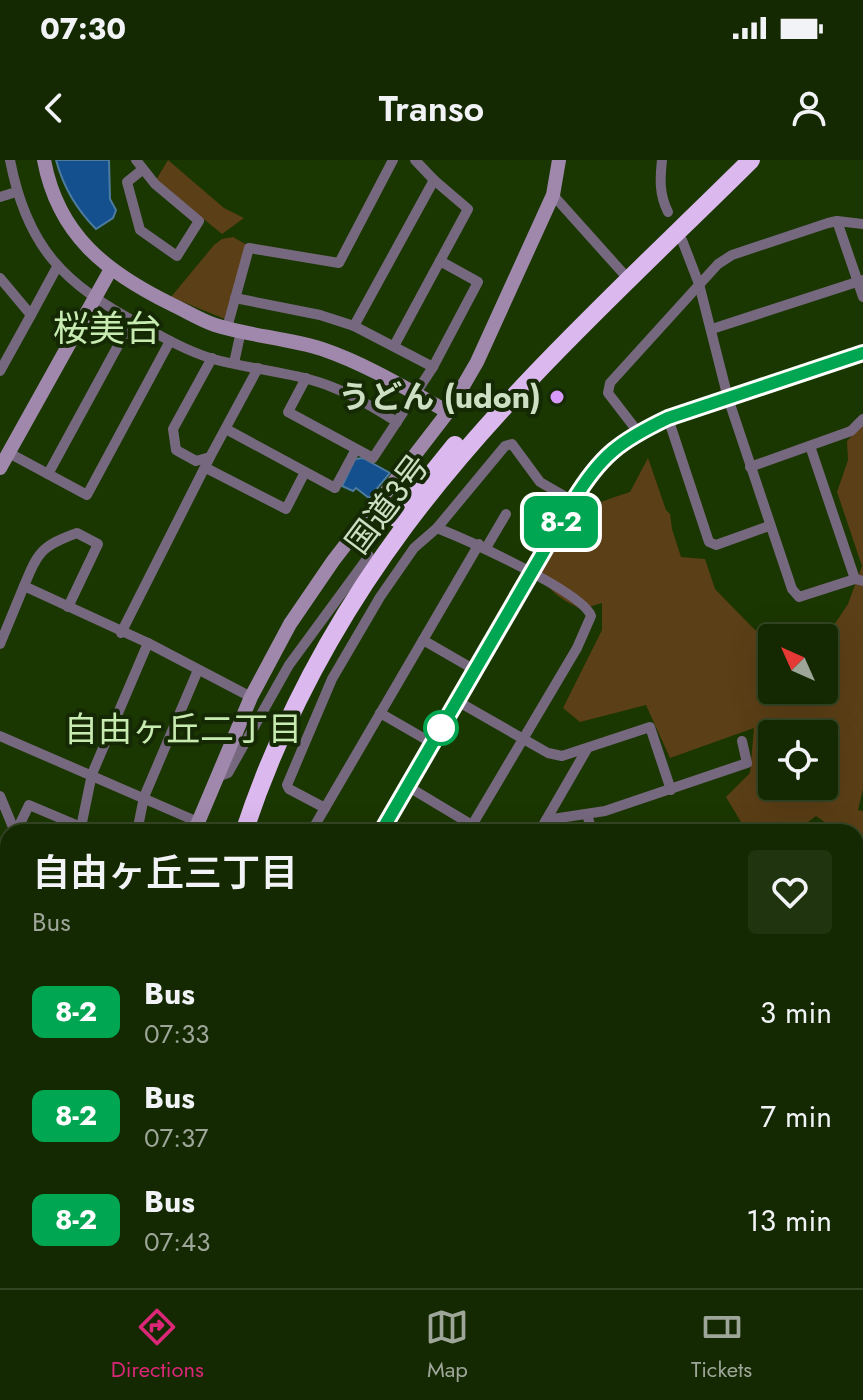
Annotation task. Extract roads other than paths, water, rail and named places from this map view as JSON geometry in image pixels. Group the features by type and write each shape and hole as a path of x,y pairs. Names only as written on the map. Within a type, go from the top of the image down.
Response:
{"highway":[{"name":"国道3号","path":"234,824 255,767 290,691 341,596 429,474 533,360 734,160"},
{"name":"国道3号","path":"247,824 266,773 301,697 352,603 405,526 438,483 542,369 751,160"},
{"path":"256,824 266,773"}],"street":[{"path":"10,160 16,192 35,234 57,267 94,299 170,341 212,358 306,378 333,387 397,422"},
{"path":"44,160 50,185 66,219 92,254 111,269 157,297 212,324 323,350 362,366 448,412"},
{"path":"234,363 235,298 249,248 339,263 393,160"},
{"path":"394,346 468,209 415,160"},
{"path":"197,824 251,697 290,624 448,412 477,362 553,195 559,160"},
{"path":"662,160 662,199 668,212"},
{"path":"139,165 162,191 199,221 177,256 140,230 127,182 139,165"},
{"path":"354,326 434,180"},
{"path":"0,197 16,192"},
{"path":"553,195 622,272"},
{"path":"837,221 863,297"},
{"path":"638,432 608,393 610,383 718,264 732,255 837,221 863,224"},
{"path":"682,240 699,284 728,398 769,526 792,589 799,597 859,580 810,446"},
{"path":"306,378 288,412 373,458 417,395 478,282 440,261"},
{"path":"0,371 57,267"},
{"path":"0,468 111,269"},
{"path":"0,278 3,291 31,315"},
{"path":"712,329 860,281"},
{"path":"235,298 320,315 354,326 433,367"},
{"path":"48,474 132,320"},
{"path":"9,453 87,495 170,341"},
{"path":"386,824 573,501 591,473 611,451 638,432 668,418 863,353"},
{"path":"212,358 173,429 176,450 196,461 208,463 286,509 305,472"},
{"path":"121,633 258,368"},
{"path":"668,418 709,542 716,545 769,526"},
{"path":"750,467 851,431 863,419"},
{"path":"226,429 335,488 356,449"},
{"path":"325,808 287,785 332,679 380,597 414,548 437,528 505,446 512,444 540,482 573,501"},
{"path":"316,824 423,640 482,546 506,514"},
{"path":"437,528 482,546 532,574 581,603 591,616 577,648 472,824"},
{"path":"0,644 37,555 62,538 77,533 98,544 68,607"},
{"path":"217,777 228,773 289,665 369,556"},
{"path":"24,586 148,643 251,697"},
{"path":"0,612 12,615"},
{"path":"423,640 475,670"},
{"path":"81,824 92,774 148,643"},
{"path":"139,824 144,797 198,670"},
{"path":"457,701 548,753 562,756 650,727 671,790"},
{"path":"380,713 432,743"},
{"path":"0,736 144,797 191,824"},
{"path":"546,820 605,811 747,763 742,741"},
{"path":"544,824 587,749"},
{"path":"407,786 464,824"},
{"path":"0,796 12,824"},
{"path":"20,824 29,805 68,824"},
{"path":"587,814 590,824"}],"water":[{"path":"56,160 109,160 110,199 116,210 113,218 96,229 72,197"},
{"path":"363,458 390,473 369,498 356,488 353,491 342,486 355,459"}],"place":[{"name":"うどん (udon)","path":"557,397"}],"district":[{"name":"桜美台","path":"107,328"},
{"name":"自由ヶ丘二丁目","path":"183,729"}]}
